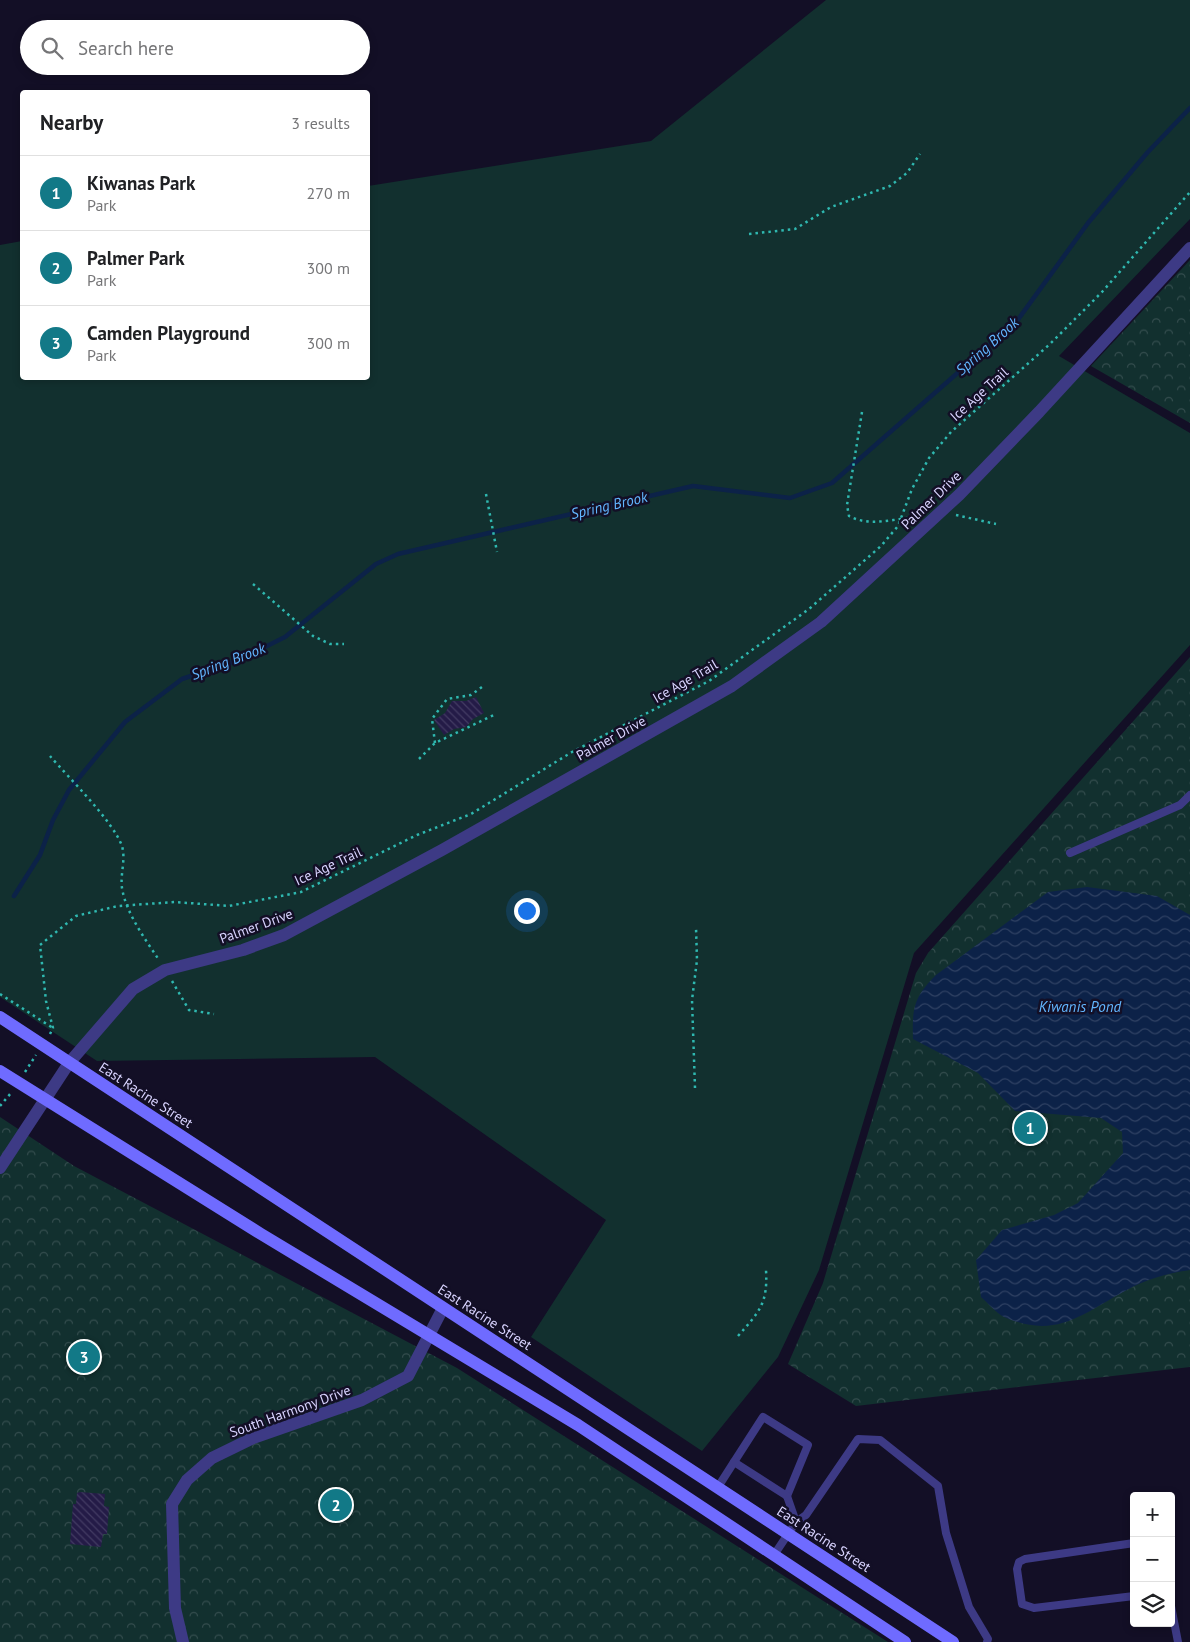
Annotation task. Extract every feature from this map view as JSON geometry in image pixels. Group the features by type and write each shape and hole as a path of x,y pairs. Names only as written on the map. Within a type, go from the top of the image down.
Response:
{"main road":[{"name":"East Racine Street","path":"0,1017 953,1642"},
{"path":"0,1071 261,1234 578,1425 905,1642"}],"street":[{"name":"Palmer Drive","path":"0,1168 70,1063 133,988 165,970 243,950 284,935 444,849 732,686 821,622 937,516 1039,412 1190,248"},
{"name":"South Harmony Drive","path":"183,1642 175,1608 172,1504 186,1480 212,1458 254,1438 362,1400 408,1376 443,1308"}],"lane":[{"path":"1070,853 1180,805 1190,795"},
{"path":"718,1487 763,1417 808,1446 788,1496 796,1522"},
{"path":"774,1555 796,1522 806,1515 858,1439 880,1440 938,1486 946,1533 969,1607 988,1640 987,1642"},
{"path":"734,1462 788,1496"},
{"path":"1130,1544 1025,1559 1019,1562 1016,1569 1022,1604 1034,1608 1130,1596"},
{"path":"1175,1627 1178,1642"}],"path":[{"path":"749,234 794,229 831,207 890,186 907,173 920,154"},
{"name":"Ice Age Trail","path":"53,1028 46,1001 40,945 76,916 127,905 175,902 229,906 301,892 417,835 471,814 564,756 709,681 808,609 881,546 898,526 912,489 929,458 951,432 1083,312 1190,192"},
{"path":"862,412 847,505 849,516 859,521 871,522 900,518 955,515 996,524"},
{"path":"486,494 497,552"},
{"path":"253,584 313,636 330,644 344,644"},
{"path":"436,744 432,719 447,698 471,695 482,688"},
{"path":"419,759 436,744 496,714"},
{"path":"50,756 99,812 122,846 124,869 122,887 127,905 190,1010 214,1014"},
{"path":"695,1088 692,1000 697,960 696,927"},
{"path":"0,994 53,1028 5,1103 0,1106"},
{"path":"738,1336 760,1311 767,1287 766,1270"}],"green space":[{"path":"826,0 1190,0 1190,219 1059,356 1190,433 1190,645 914,953 819,1270 778,1357 702,1451 531,1337 606,1220 375,1057 97,1061 0,997 0,245 20,241 20,380 370,380 370,186 651,141"},
{"path":"1190,260 1190,423 1091,366"},
{"path":"1190,657 1190,1367 856,1406 788,1364 823,1283 916,973 928,953"},
{"path":"0,1117 74,1166 457,1368 888,1642 0,1642"}],"water":[{"name":"Kiwanis Pond","path":"1087,887 1157,896 1190,915 1190,1270 1148,1280 1068,1321 1054,1325 1039,1326 1004,1317 981,1297 976,1260 1002,1230 1054,1215 1078,1203 1123,1153 1122,1132 1101,1118 1015,1111 978,1073 913,1039 913,1019 919,997 936,975 1048,892"}],"building":[{"path":"476,697 484,713 473,719 466,727 454,729 444,735 434,720 445,713 452,701 466,701"},
{"path":"77,1493 105,1494 104,1506 109,1507 107,1534 103,1534 101,1547 70,1544 73,1504 76,1504"}],"waterway":[{"name":"Spring Brook","path":"14,896 40,855 53,820 69,790 125,722 182,679 239,660 285,637 376,564 398,554 693,486 790,498 832,483 1017,321 1088,223 1147,153 1190,108"}],"place":[{"name":"Kiwanas Park","path":"1030,1128"},
{"name":"Camden Playground","path":"84,1357"},
{"name":"Palmer Park","path":"336,1505"}]}
